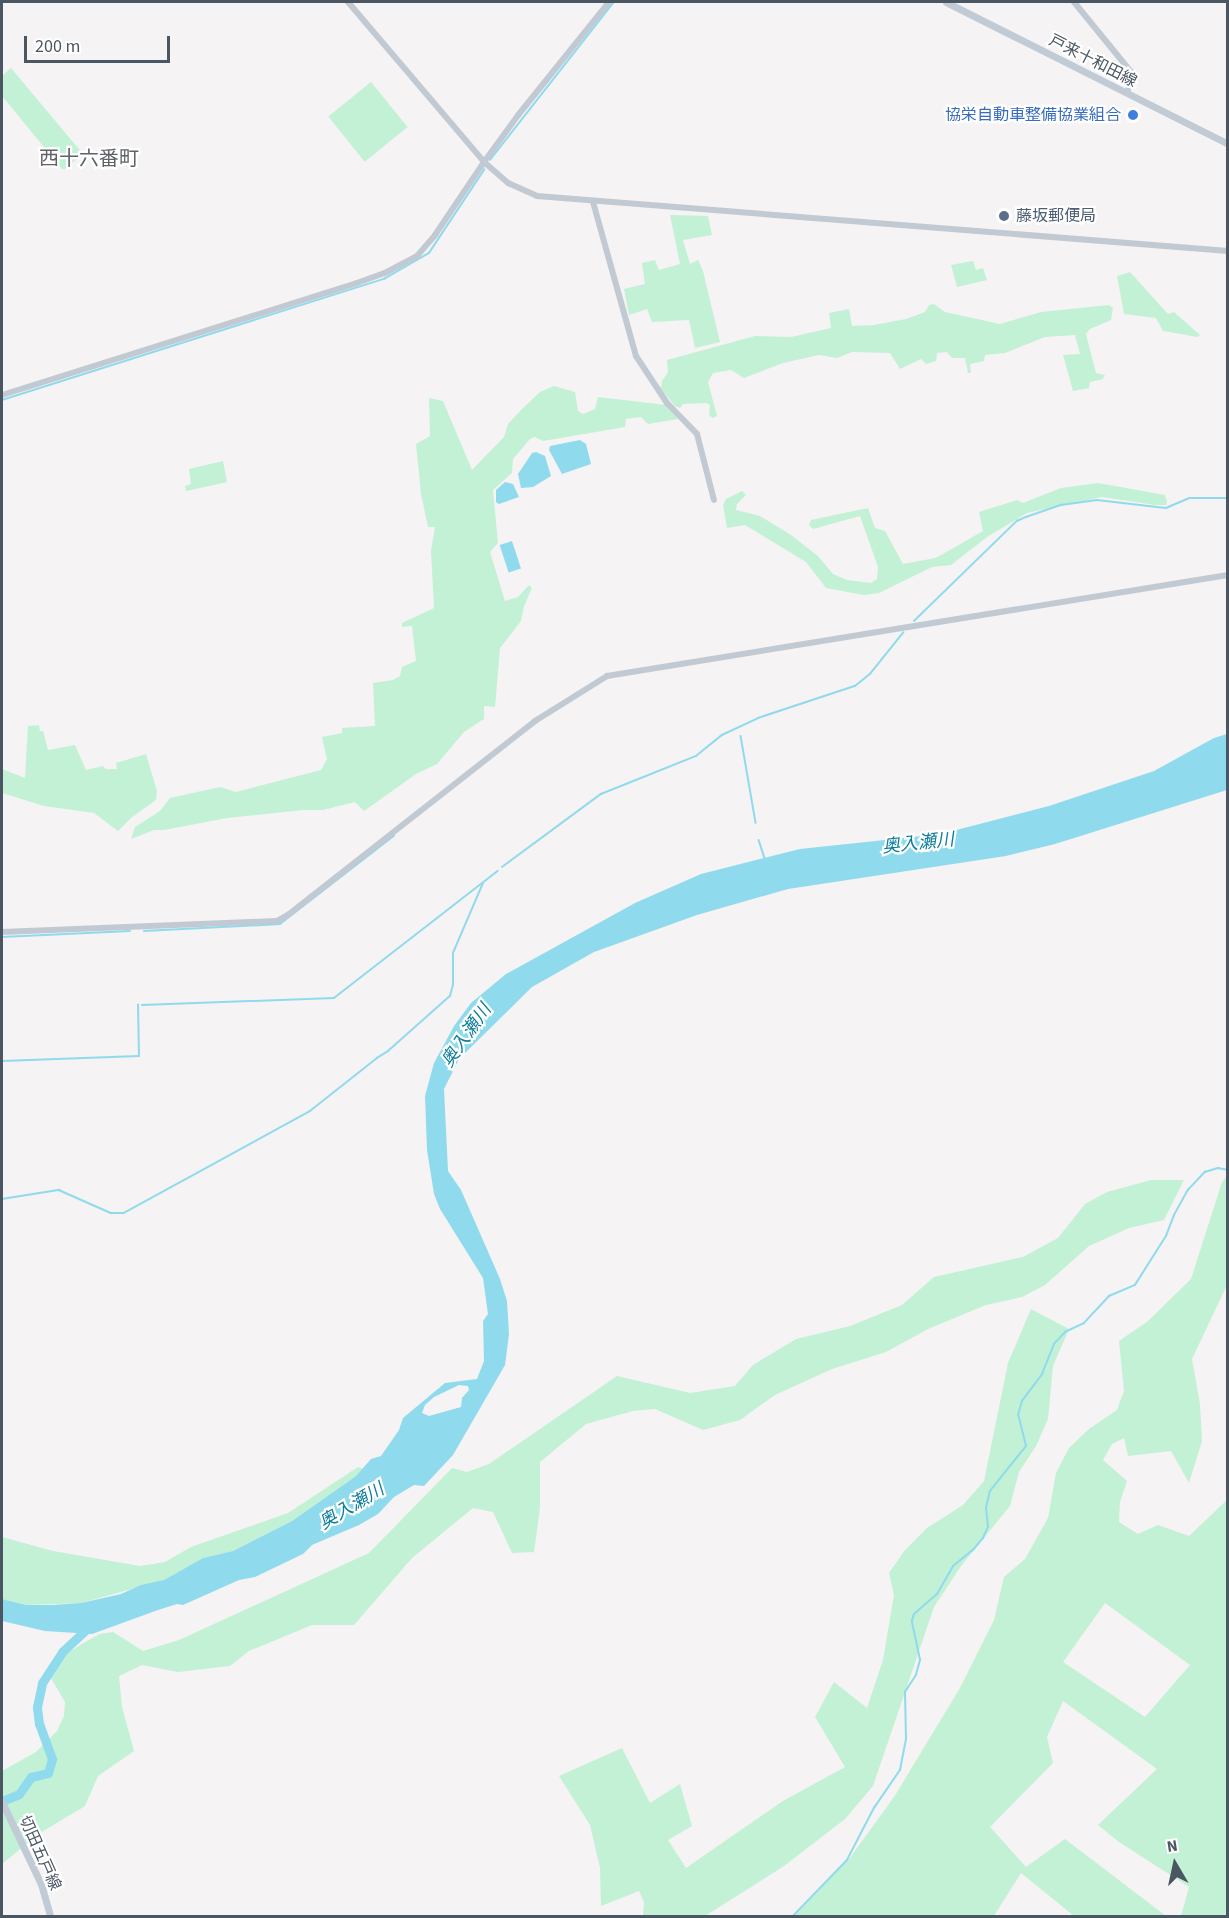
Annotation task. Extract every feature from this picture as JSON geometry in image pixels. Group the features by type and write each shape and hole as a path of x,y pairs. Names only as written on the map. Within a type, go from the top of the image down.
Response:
{"main road":[{"name":"戸来十和田線","path":"946,2 1227,144"},
{"name":"切田五戸線","path":"3,1805 41,1884 50,1917"}],"street":[{"path":"348,2 484,162 500,177 526,192 549,199 1227,251"},
{"path":"2,395 395,268 425,250 484,162 609,2"},
{"path":"1074,2 1131,72 1132,79 1127,93"},
{"path":"593,202 636,356 667,403 697,434 714,500"},
{"path":"2,932 277,921 290,914 535,721 607,676 1227,575"}],"green space":[{"path":"11,68 83,154 65,169 62,169 2,96 2,76"},
{"path":"371,82 408,127 365,162 328,117"},
{"path":"670,215 708,216 712,235 683,240 690,264 698,260 703,271 720,342 695,348 689,320 652,322 647,309 629,315 624,289 645,284 642,263 655,260 659,270 680,264"},
{"path":"973,261 976,270 983,268 987,280 957,287 951,265"},
{"path":"1130,272 1168,314 1174,312 1200,335 1198,337 1163,331 1156,318 1124,314 1117,276"},
{"path":"934,304 945,312 1000,324 1041,312 1109,305 1113,308 1111,320 1090,329 1086,334 1096,373 1105,375 1103,379 1090,382 1089,388 1073,391 1063,355 1080,354 1075,335 1045,337 1005,353 985,355 984,361 970,364 971,373 968,373 965,358 952,358 947,352 937,353 936,361 926,364 921,359 900,369 890,353 852,352 837,358 819,355 783,363 744,378 731,370 713,373 708,382 717,416 713,418 709,415 710,405 706,403 683,404 680,408 675,406 661,389 662,381 668,372 667,360 755,336 791,337 831,328 829,313 849,309 852,326 874,325 906,319 925,312 929,305"},
{"path":"554,386 575,392 578,411 583,414 595,409 598,397 666,405 678,419 648,424 641,417 626,419 625,427 543,441 535,437 530,439 513,459 512,473 493,490 498,543 490,552 505,601 518,597 529,585 532,588 524,606 521,621 500,648 495,707 484,706 484,719 464,732 437,764 416,774 364,811 355,802 323,810 227,818 154,830 131,839 135,827 160,811 170,798 220,787 236,792 321,770 327,759 322,737 342,733 342,728 375,726 373,683 393,680 400,676 402,667 416,661 412,626 402,627 402,623 434,608 431,551 435,527 428,527 421,494 416,444 430,436 429,398 443,401 472,470 504,437 508,424 521,410 540,392"},
{"path":"223,461 227,482 186,491 185,486 191,484 189,469"},
{"path":"1098,483 1165,495 1167,502 1166,505 1155,505 1102,497 1027,513 987,537 951,565 932,567 879,593 864,595 826,588 806,562 745,525 727,528 723,505 726,499 742,491 746,495 737,504 736,510 760,516 791,535 818,556 833,574 847,580 871,583 877,579 878,567 860,516 813,529 809,525 811,520 868,508 875,528 885,531 903,564 936,558 983,531 979,512 1017,500 1023,503 1061,488"},
{"path":"39,725 48,750 75,745 86,770 103,766 106,769 117,769 116,763 146,754 157,791 156,800 132,817 118,831 94,813 44,806 2,793 2,769 25,778 28,726"},
{"path":"1227,1176 1227,1285 1192,1359 1200,1404 1202,1441 1189,1483 1171,1451 1128,1456 1124,1438 1112,1444 1103,1460 1127,1481 1120,1502 1119,1522 1138,1534 1158,1525 1189,1536 1227,1500 1227,1916 1181,1916 1189,1887 1119,1842 1098,1825 1157,1769 1063,1701 1047,1737 1053,1763 990,1827 1026,1867 1065,1839 1166,1916 1074,1916 1021,1873 994,1916 793,1916 849,1859 894,1797 960,1688 994,1620 1004,1577 1025,1559 1048,1518 1056,1473 1069,1448 1089,1429 1117,1410 1124,1391 1119,1341 1147,1322 1191,1279 1222,1182","holes":["1105,1603 1190,1665 1145,1717 1063,1662"]},
{"path":"1151,1180 1184,1180 1164,1220 1129,1228 1089,1246 1045,1285 1022,1297 986,1305 928,1329 886,1352 832,1369 775,1395 740,1420 703,1430 655,1409 633,1411 586,1424 540,1462 540,1508 534,1552 512,1553 493,1512 473,1508 412,1558 354,1625 312,1625 249,1651 230,1666 178,1672 142,1665 119,1676 122,1707 134,1751 98,1776 85,1806 40,1833 2,1864 2,1771 36,1752 57,1731 64,1716 65,1702 48,1673 58,1659 80,1645 100,1634 113,1632 143,1651 179,1640 369,1553 452,1468 467,1472 489,1464 617,1376 690,1393 735,1386 753,1365 796,1339 850,1326 902,1305 934,1277 1023,1257 1058,1238 1085,1204 1107,1192"},
{"path":"1031,1309 1069,1329 1053,1366 1048,1419 1036,1446 1019,1472 1010,1506 961,1566 934,1607 873,1786 845,1819 784,1866 705,1916 643,1916 644,1902 639,1891 601,1906 600,1868 590,1825 559,1776 622,1748 650,1803 680,1784 692,1826 668,1840 686,1868 783,1801 845,1767 815,1717 834,1682 867,1708 883,1660 894,1595 889,1573 905,1550 927,1528 963,1505 984,1481 1008,1363"},
{"path":"358,1467 363,1469 356,1476 292,1521 233,1551 203,1558 164,1580 81,1603 26,1605 2,1599 2,1537 53,1551 140,1566 165,1562 191,1547 288,1513"}],"water":[{"path":"580,440 586,444 591,464 562,474 549,450 550,446"},
{"path":"536,452 545,456 551,476 533,487 521,488 518,474 532,453"},
{"path":"505,482 513,484 519,497 499,504 496,502 496,490"},
{"path":"512,541 521,569 509,573 500,545"},
{"name":"奥入瀬川","path":"1227,734 1227,790 1055,844 1006,856 788,889 697,915 594,952 532,987 459,1059 444,1089 448,1171 461,1190 500,1279 507,1301 509,1334 505,1365 453,1455 424,1486 414,1485 394,1497 378,1514 359,1525 312,1545 303,1554 255,1577 239,1580 183,1605 177,1604 158,1610 92,1634 45,1631 2,1621 2,1599 26,1605 52,1605 81,1603 121,1594 141,1585 164,1580 203,1558 233,1551 292,1521 356,1476 371,1459 381,1456 399,1430 403,1418 445,1383 477,1379 484,1361 483,1321 488,1314 483,1278 440,1209 434,1194 427,1150 425,1096 434,1063 454,1026 471,1003 506,974 635,903 701,874 800,849 941,834 1049,806 1154,771 1214,738","holes":["459,1385 468,1386 469,1390 462,1398 461,1407 429,1416 422,1413 425,1405 434,1397"]}],"waterway":[{"path":"490,160 614,2"},
{"path":"2,400 384,279 429,253 484,170"},
{"path":"914,621 1017,521 1026,517 1061,505 1097,500 1166,508 1189,498 1228,498"},
{"path":"502,867 601,794 696,756 722,735 758,718 855,686 870,674 903,633"},
{"path":"741,736 756,823"},
{"path":"144,931 280,924 394,836"},
{"path":"759,840 765,859"},
{"path":"142,1005 334,998 498,871"},
{"path":"2,1199 59,1190 111,1213 124,1213 310,1111 388,1051 450,996 453,985 453,953 483,883"},
{"path":"2,937 130,931"},
{"path":"2,1061 139,1056 138,1005"},
{"path":"793,1916 847,1860 874,1808 900,1770 906,1740 905,1692 916,1675 920,1660 912,1621 914,1614 937,1594 953,1566 973,1550 983,1538 988,1527 986,1508 990,1491 1026,1446 1018,1415 1022,1401 1042,1374 1054,1344 1065,1332 1084,1323 1109,1296 1135,1285 1166,1236 1174,1215 1188,1190 1205,1172 1218,1168 1228,1170"},
{"path":"2,1801 19,1794 31,1777 48,1773 52,1759 39,1724 37,1707 42,1683 63,1651 89,1627"}],"place":[{"name":"協栄自動車整備協業組合","path":"1133,115"},
{"name":"藤坂郵便局","path":"1004,216"}],"district":[{"name":"西十六番町","path":"89,159"}]}
